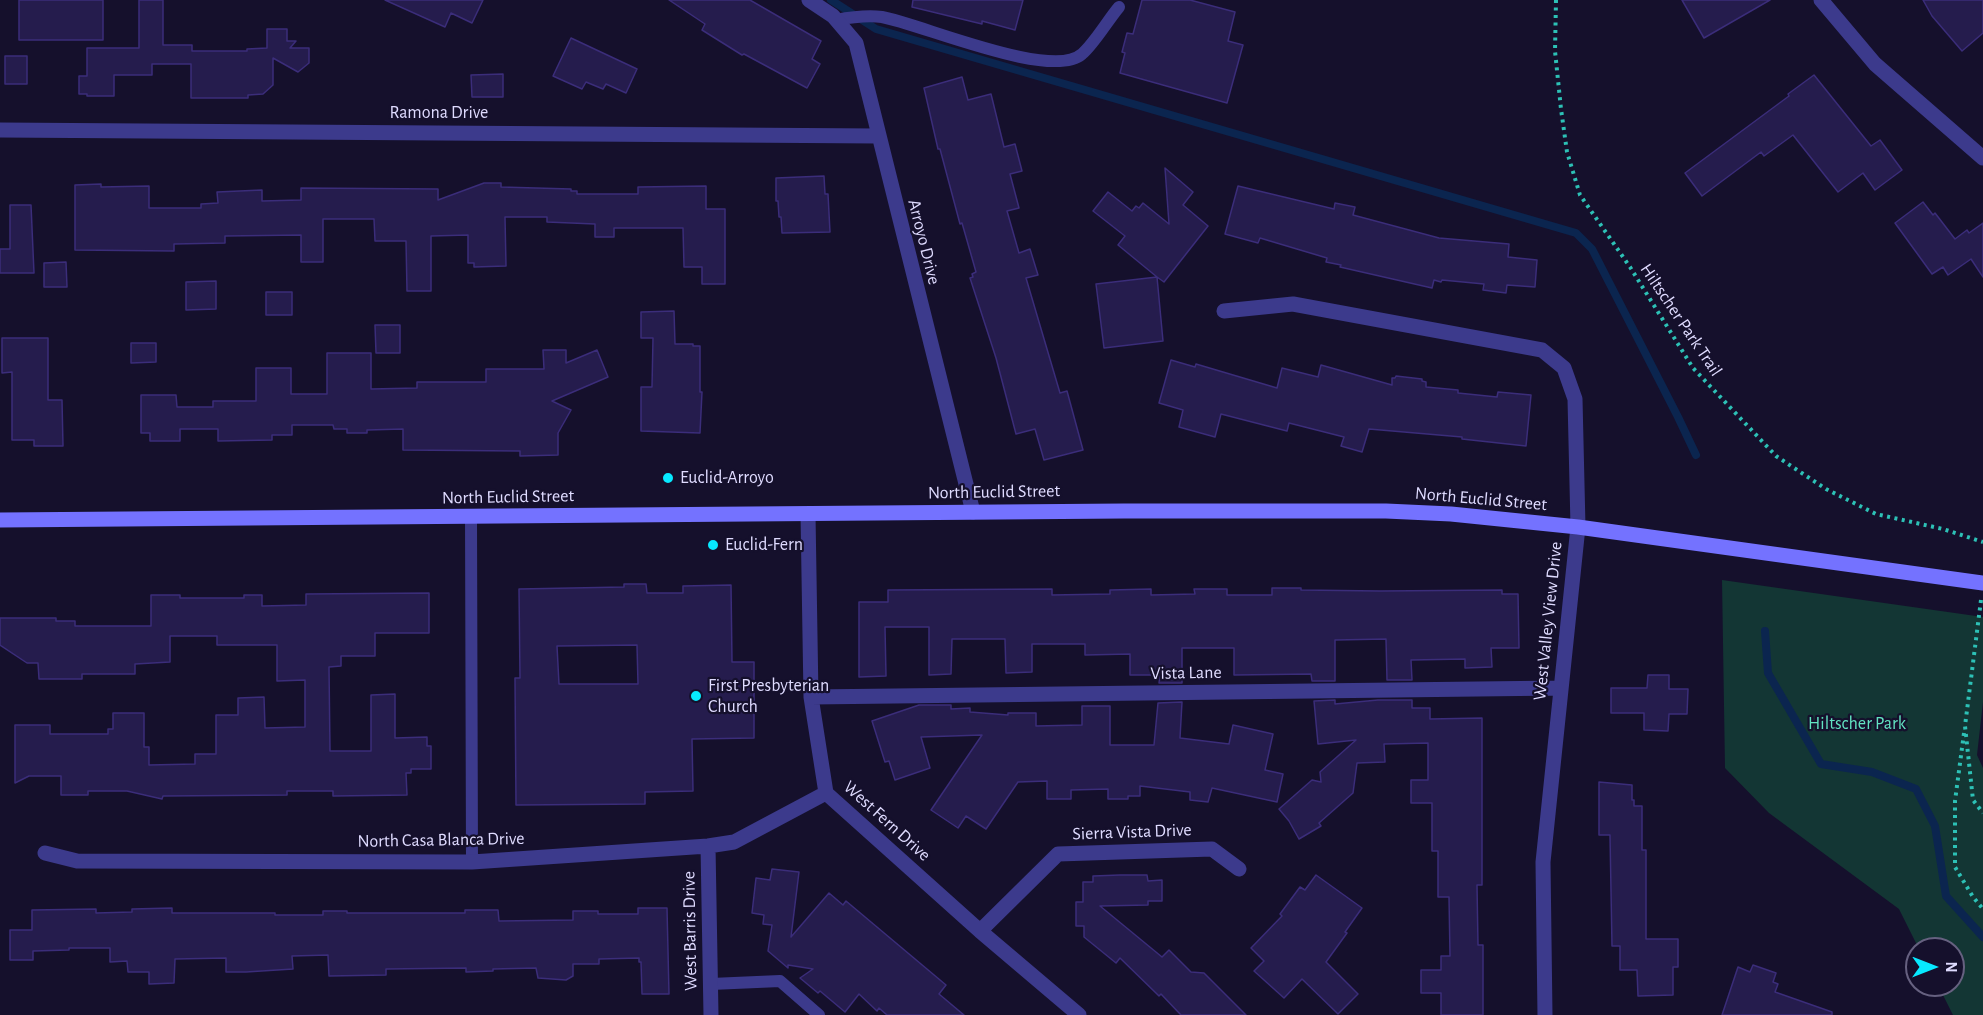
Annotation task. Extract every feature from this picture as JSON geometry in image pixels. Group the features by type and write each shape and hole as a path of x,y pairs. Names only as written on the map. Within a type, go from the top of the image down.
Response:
{"main road":[{"name":"North Euclid Street","path":"0,520 1386,511 1451,514 1578,527 1983,584"}],"street":[{"name":"Arroyo Drive","path":"809,0 836,20 856,43 877,136 973,512"},
{"path":"1821,0 1875,64 1983,158"},
{"name":"Ramona Drive","path":"0,130 877,136"},
{"name":"West Valley View Drive","path":"1224,311 1293,304 1542,350 1564,368 1575,399 1578,527 1543,862 1545,1015"},
{"name":"West Fern Drive","path":"808,513 811,697 826,793 980,931 1079,1015"},
{"name":"Vista Lane","path":"811,697 1561,688"},
{"name":"North Casa Blanca Drive","path":"45,853 77,861 472,862 708,846 734,842 826,793"},
{"name":"West Barris Drive","path":"708,846 711,1015"},
{"name":"Sierra Vista Drive","path":"980,931 1058,854 1212,849 1239,869"}],"lane":[{"path":"836,20 851,17 883,17 962,42 1030,59 1056,62 1081,56 1119,7"},
{"path":"471,517 472,862"},
{"path":"711,984 780,981 819,1015"}],"path":[{"name":"Hiltscher Park Trail","path":"1556,0 1555,51 1561,109 1567,152 1580,195 1630,267 1693,368 1776,456 1826,489 1876,513 1983,542"},
{"path":"1983,588 1981,623 1955,801 1955,867 1983,909"},
{"path":"1965,726 1972,800 1983,813"}],"green space":[{"name":"Hiltscher Park","path":"1722,580 1983,617 1983,702 1977,755 1983,768 1983,1015 1953,1015 1944,997 1965,997 1965,937 1913,937 1899,909 1769,813 1725,768"}],"building":[{"path":"19,0 103,0 103,40 19,40"},
{"path":"139,0 163,0 163,45 192,45 192,51 247,51 247,49 267,48 267,29 287,29 287,41 296,41 290,48 309,48 309,63 298,72 273,58 273,85 263,94 248,95 248,98 191,98 191,64 152,64 152,75 114,75 114,96 79,94 79,76 87,76 87,48 139,48"},
{"path":"385,0 483,0 472,23 451,13 445,27"},
{"path":"669,0 750,0 821,41 812,59 820,64 807,88 742,55 702,30 705,24"},
{"path":"913,0 1023,0 1015,30 912,7"},
{"path":"1142,0 1190,0 1235,12 1228,41 1243,45 1227,103 1120,73 1127,33 1133,34"},
{"path":"1682,0 1770,0 1704,38"},
{"path":"1923,0 1983,0 1983,33 1962,51 1932,16"},
{"path":"571,38 637,69 626,93 606,84 603,89 586,82 582,89 553,76"},
{"path":"5,56 27,56 27,84 5,84"},
{"path":"503,74 503,97 472,97 471,75"},
{"path":"1814,75 1871,146 1880,140 1902,170 1875,190 1863,173 1838,192 1793,135 1764,156 1761,152 1702,196 1685,173"},
{"path":"962,77 968,100 991,94 1004,147 1015,144 1022,171 1010,174 1019,208 1007,211 1019,253 1030,249 1038,275 1026,278 1060,393 1067,391 1083,450 1044,460 1035,429 1016,434 996,358 970,278 976,272 962,223 960,224 940,149 938,149 924,88"},
{"path":"1165,168 1193,192 1183,205 1208,226 1164,282 1118,245 1125,236 1093,211 1108,192 1132,211 1143,203 1169,224"},
{"path":"824,176 825,194 828,194 830,232 782,233 778,201 776,201 776,178"},
{"path":"484,183 501,183 501,187 571,189 571,191 577,191 577,194 638,194 638,187 706,186 706,209 725,209 725,284 702,284 702,267 684,267 683,228 614,228 614,237 595,237 595,224 547,222 547,217 505,217 506,266 474,267 474,263 468,263 468,235 431,236 431,291 407,291 406,241 375,241 374,219 323,219 323,262 301,262 301,235 225,236 225,243 174,244 174,251 75,250 75,185 149,186 149,208 201,208 201,204 218,203 217,192 262,190 262,201 301,200 301,188 438,189 438,200"},
{"path":"1238,186 1334,209 1335,203 1355,207 1353,215 1439,238 1509,244 1508,257 1537,260 1535,287 1507,285 1506,293 1483,290 1484,284 1434,280 1432,288 1340,267 1341,265 1326,262 1327,258 1260,238 1258,243 1225,234"},
{"path":"1923,202 1933,215 1935,213 1955,239 1967,230 1969,233 1983,223 1983,277 1971,259 1948,275 1943,267 1932,274 1895,223"},
{"path":"10,205 31,205 34,273 0,273 0,249 10,249"},
{"path":"66,262 67,287 44,287 44,263"},
{"path":"1157,277 1163,341 1104,348 1096,284"},
{"path":"216,281 216,309 186,310 186,282"},
{"path":"266,292 292,292 292,315 266,315"},
{"path":"674,311 675,344 700,346 700,392 702,392 700,433 641,431 641,387 652,387 653,338 641,338 641,312"},
{"path":"375,325 400,325 400,353 376,353"},
{"path":"2,338 48,338 48,400 62,400 63,446 34,446 34,440 12,440 12,372 2,373"},
{"path":"131,343 156,343 156,362 131,363"},
{"path":"543,350 566,350 566,363 597,350 608,377 552,401 571,410 558,433 558,455 520,456 520,451 403,450 403,429 347,433 347,429 334,429 333,425 292,425 292,435 272,435 272,440 218,441 218,429 180,429 180,441 150,441 150,433 141,433 141,395 176,395 177,407 213,407 213,401 256,401 256,368 291,368 291,394 327,394 327,353 371,353 371,389 417,388 417,382 486,382 486,369 544,369"},
{"path":"1171,360 1195,367 1196,364 1277,388 1282,368 1318,377 1321,365 1392,385 1392,378 1396,376 1422,379 1426,382 1426,387 1458,390 1458,393 1497,397 1498,392 1531,395 1526,446 1462,439 1462,437 1369,429 1362,452 1341,446 1344,437 1289,423 1287,431 1221,414 1215,437 1179,427 1183,410 1159,403"},
{"name":"First Presbyterian Church","path":"624,584 646,584 647,593 683,593 683,586 731,585 732,662 754,662 754,738 692,739 693,791 645,792 645,804 516,805 515,678 520,678 519,589 624,587","holes":["637,645 638,684 559,684 557,646"]},
{"path":"1272,588 1380,591 1502,590 1502,594 1518,594 1519,648 1491,648 1492,667 1465,668 1465,659 1411,660 1412,680 1387,680 1386,639 1335,640 1335,681 1312,681 1311,674 1234,675 1234,648 1182,648 1182,683 1159,683 1160,675 1130,675 1130,654 1085,655 1085,644 1032,644 1032,672 1006,673 1005,639 952,639 951,674 929,675 929,627 885,627 886,676 859,677 859,602 888,602 888,590 1052,589 1052,595 1110,594 1110,590 1151,589 1151,595 1195,594 1194,589 1227,589 1227,595 1272,595"},
{"path":"429,593 429,633 375,633 375,656 341,656 341,666 329,667 330,751 371,751 371,695 395,694 395,738 427,737 427,746 431,746 431,769 411,769 411,773 406,773 407,795 333,796 333,791 287,791 287,795 163,796 162,799 127,791 88,791 88,795 61,795 61,776 29,776 15,783 15,725 50,725 50,734 108,734 108,729 113,729 113,713 144,713 144,747 149,747 149,765 195,764 195,754 216,754 216,715 238,715 238,698 264,697 265,728 305,727 305,680 277,681 277,645 217,645 217,636 170,636 170,662 135,664 135,674 82,674 82,679 39,679 38,663 27,663 0,645 0,618 56,618 56,621 75,621 75,626 151,626 151,595 180,595 180,598 244,598 244,595 262,595 262,606 306,605 306,594"},
{"path":"1648,675 1669,675 1669,689 1688,689 1687,714 1669,714 1668,731 1644,730 1644,713 1611,713 1611,688 1647,688"},
{"path":"1335,700 1335,704 1412,700 1412,708 1430,708 1430,719 1482,718 1482,885 1477,885 1478,945 1483,945 1483,1015 1441,1015 1441,993 1421,993 1421,970 1441,970 1441,956 1450,956 1449,897 1438,897 1438,851 1432,851 1432,803 1411,803 1411,780 1428,780 1428,743 1384,744 1385,762 1357,763 1353,793 1319,823 1321,826 1299,839 1279,809 1312,780 1321,782 1320,772 1356,740 1318,744 1314,701"},
{"path":"1182,702 1180,738 1229,744 1233,725 1273,734 1265,770 1283,774 1277,802 1212,788 1208,802 1190,800 1190,792 1140,786 1140,796 1128,796 1128,799 1108,799 1108,789 1071,790 1071,799 1047,799 1047,781 1018,782 986,829 966,816 958,828 931,810 982,735 921,737 930,768 895,780 889,761 885,762 872,721 919,705 951,705 951,709 970,708 970,712 1008,715 1008,713 1036,713 1036,726 1082,725 1082,706 1110,706 1110,745 1154,745 1158,703"},
{"path":"1599,782 1632,785 1634,806 1642,806 1642,850 1646,850 1646,939 1678,939 1678,967 1673,967 1673,995 1638,996 1637,970 1620,970 1620,946 1612,946 1610,835 1599,835"},
{"path":"772,869 799,872 791,937 829,893 843,905 846,901 946,985 939,994 964,1015 887,1015 879,1008 877,1011 859,994 845,1012 820,991 818,993 800,978 813,969 788,965 788,968 768,951 772,925 763,924 764,915 752,913 756,878 770,880"},
{"path":"1147,875 1148,881 1162,880 1162,901 1148,901 1148,905 1100,906 1162,957 1169,950 1191,972 1204,973 1246,1015 1181,1015 1120,958 1116,963 1084,937 1084,926 1076,926 1076,902 1083,902 1083,882 1093,882 1093,876"},
{"path":"1316,875 1362,908 1326,962 1358,994 1338,1014 1302,979 1284,998 1254,971 1264,961 1251,948 1282,916 1280,914 1300,887 1305,890"},
{"path":"172,908 172,913 275,913 275,915 323,915 323,911 465,913 465,910 498,910 499,921 573,920 573,911 598,911 598,914 638,914 638,908 667,908 669,994 642,994 639,958 599,959 599,964 573,964 573,976 566,980 538,978 536,968 466,972 466,968 386,969 386,975 329,976 328,955 292,956 293,969 246,972 226,972 226,958 175,959 174,983 149,984 149,972 128,972 127,961 110,962 110,948 33,951 33,960 10,960 10,930 32,930 32,910 96,909 96,913"},
{"path":"1753,965 1776,973 1773,982 1778,984 1775,992 1832,1012 1832,1015 1722,1015 1738,967 1750,972"}],"waterway":[{"path":"831,0 876,29 1576,233 1592,249 1696,455"},
{"path":"1765,631 1768,673 1821,764 1872,772 1916,789 1935,826 1946,896 1983,937"}],"place":[{"name":"Euclid-Arroyo","path":"668,478"},
{"name":"Euclid-Fern","path":"713,545"},
{"name":"First Presbyterian Church","path":"696,696"}]}
